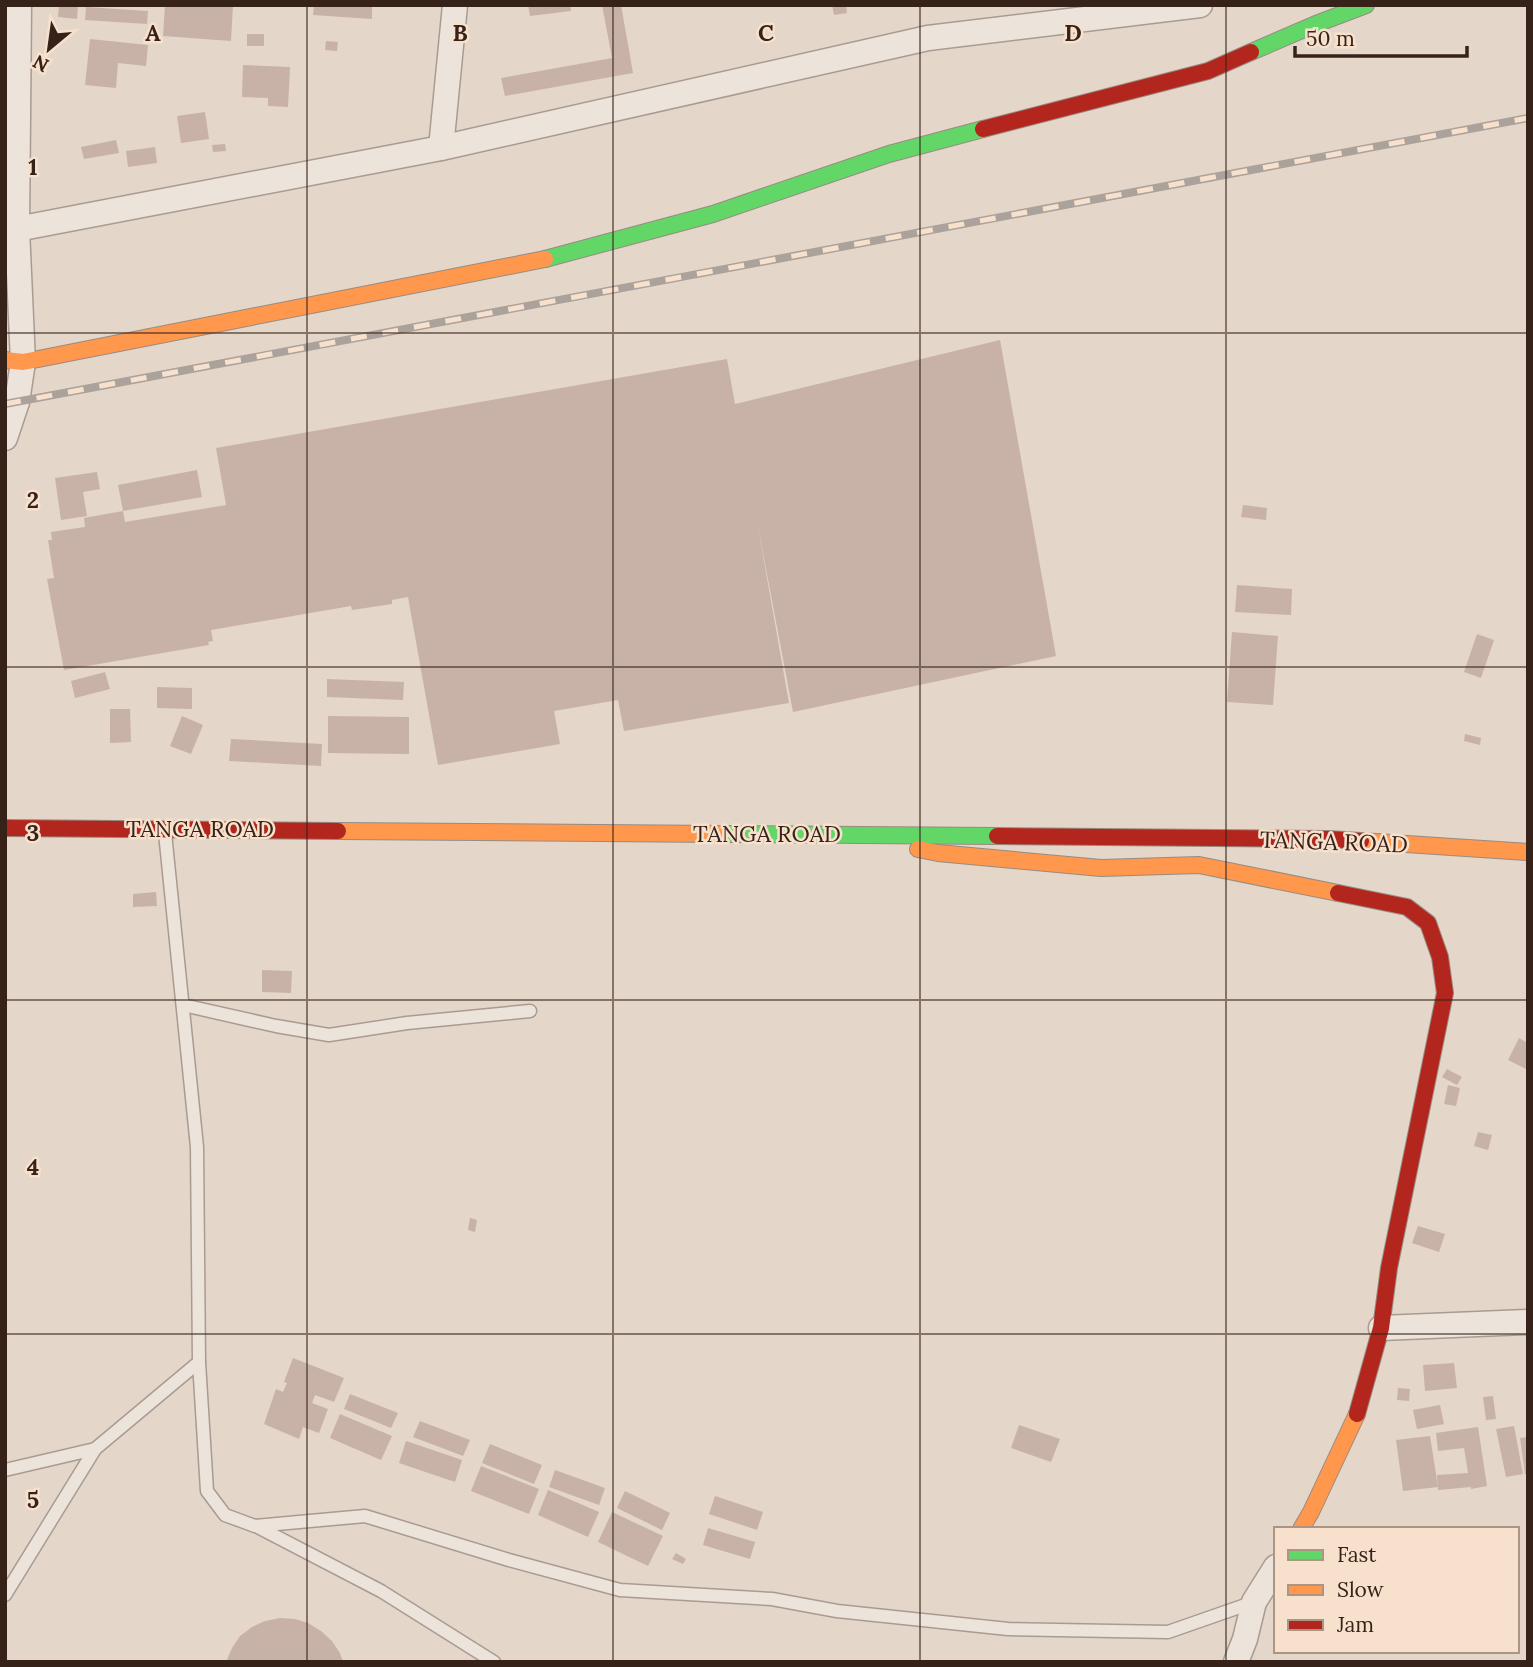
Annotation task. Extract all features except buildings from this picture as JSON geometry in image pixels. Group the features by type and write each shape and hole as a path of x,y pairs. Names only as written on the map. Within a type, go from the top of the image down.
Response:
{"main road":[{"path":"14,361 545,259 713,214 888,154 1208,71 1366,5"},
{"name":"TANGA ROAD","path":"5,828 1328,839 1528,852"},
{"path":"836,835 938,853 1101,868 1199,865 1407,907 1429,923 1440,957 1445,993 1389,1268 1381,1328 1356,1418 1302,1527"}],"street":[{"path":"5,438 18,402 14,361 19,5"},
{"path":"442,148 455,5"},
{"path":"17,229 442,148 928,38 1200,5"},
{"path":"1381,1328 1528,1322"},
{"path":"1243,1654 1254,1602 1274,1570"}],"lane":[{"path":"165,829 197,1147 199,1362 207,1491 225,1515 256,1526 381,1591 494,1662"},
{"path":"183,1005 329,1035 407,1023 530,1011"},
{"path":"5,1595 95,1449 199,1362"},
{"path":"5,1470 95,1449"},
{"path":"256,1526 365,1516 509,1560 620,1590 772,1599 836,1611 1008,1629 1168,1632 1254,1602"}],"railway":[{"path":"5,404 1528,118"}],"traffic: fast":[{"path":"1251,52 1366,5"},
{"path":"545,259 713,214 889,154 983,129"},
{"path":"720,834 997,836"}],"traffic: slow":[{"path":"5,360 23,362 545,259"},
{"path":"338,831 720,834"},
{"path":"1361,841 1528,852"},
{"path":"918,849 1101,868 1199,865 1338,893"},
{"path":"1302,1527 1357,1414"}],"traffic: jam":[{"path":"983,129 1208,71 1251,52"},
{"path":"5,828 338,831"},
{"path":"997,836 1361,841"},
{"path":"1338,893 1407,907 1428,923 1440,957 1445,993 1389,1268 1381,1328 1357,1414"}]}
